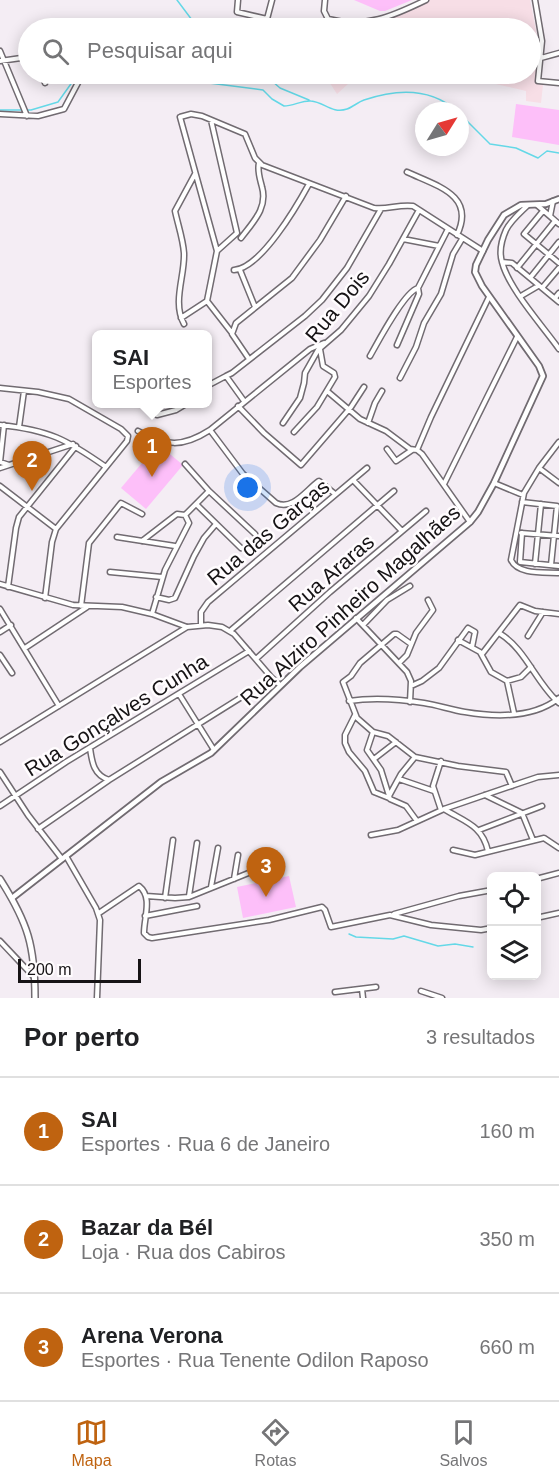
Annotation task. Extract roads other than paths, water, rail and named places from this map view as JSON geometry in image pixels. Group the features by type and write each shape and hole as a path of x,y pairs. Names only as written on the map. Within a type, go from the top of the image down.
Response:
{"main road":[{"path":"0,879 12,898 29,936 35,998"}],"street":[{"path":"238,0 237,12 263,18"},
{"path":"267,18 272,0"},
{"path":"325,0 324,11 328,18"},
{"path":"379,18 426,0"},
{"path":"535,0 538,18"},
{"path":"541,35 541,58 559,53"},
{"path":"0,51 2,61 26,114"},
{"path":"2,61 18,59"},
{"path":"541,81 559,83"},
{"path":"0,114 44,115 64,109 77,84"},
{"path":"181,318 207,301 217,251 180,117 191,114 245,135 259,163 276,171 381,209 412,206 483,251"},
{"path":"211,120 237,233 217,251"},
{"path":"241,238 262,208 265,196 257,169 259,163"},
{"path":"407,172 448,193 460,203 464,215 457,235"},
{"path":"184,324 181,318 179,290 184,252 175,211 195,174"},
{"path":"234,270 240,270 271,243 291,216 309,184"},
{"path":"232,334 237,321 289,281 304,264 331,224 345,196"},
{"path":"550,217 556,202"},
{"name":"Rua Alziro Pinheiro Magalhães","path":"12,898 166,779 214,750 280,685 471,522 494,483 543,379 538,366 489,297 475,272 476,265 504,215 514,208 528,204 556,202"},
{"path":"528,204 505,232 502,262 521,296 559,349"},
{"path":"517,268 557,222 536,204"},
{"name":"Rua Dois","path":"212,383 226,376 298,322 322,300 344,273 381,209"},
{"name":"Rua Dois","path":"283,423 300,398 304,374 320,348 341,330 367,298 419,210"},
{"path":"521,296 540,287 559,266 524,233 543,211"},
{"path":"397,345 419,294 418,288 447,229"},
{"path":"400,378 416,346 424,323 441,294 453,254 462,238"},
{"path":"403,239 439,246"},
{"path":"530,278 559,242"},
{"path":"502,262 509,262 557,300 559,293"},
{"path":"240,270 255,307"},
{"path":"370,356 410,291 418,288"},
{"path":"387,449 396,461 415,450 489,297"},
{"path":"207,301 249,359"},
{"path":"444,484 517,337"},
{"path":"138,431 156,440 175,444 185,443 210,430 310,349 325,342"},
{"path":"294,432 313,412 335,374 324,367 320,348"},
{"path":"226,376 244,401"},
{"path":"238,406 264,433 301,465 349,409 364,387"},
{"path":"0,388 58,395 69,399 121,429 128,436 127,441 56,529 51,542 45,598"},
{"path":"19,427 24,391"},
{"path":"327,391 368,423 386,431 422,454 471,522"},
{"path":"368,423 382,391"},
{"path":"158,415 179,408"},
{"path":"10,465 0,462 2,425 56,436 75,445 106,466"},
{"path":"210,430 243,474 276,503 283,506 292,503 319,481 335,494"},
{"path":"0,468 75,445"},
{"path":"8,587 16,528 20,517 75,445"},
{"path":"558,445 539,468 523,495 519,561 559,566"},
{"path":"185,464 209,491 255,534"},
{"name":"Rua das Garças","path":"201,625 201,612 208,602 368,468"},
{"path":"539,468 556,477 559,483"},
{"path":"353,480 376,507 402,531"},
{"path":"494,483 523,495"},
{"path":"0,486 56,529"},
{"path":"185,515 209,491"},
{"path":"230,631 394,491"},
{"path":"522,502 557,506 557,536 551,565"},
{"path":"81,606 87,549 92,539 121,503 142,514"},
{"path":"196,504 241,548"},
{"path":"535,564 541,504"},
{"name":"Rua Araras","path":"256,659 426,511"},
{"path":"142,541 177,514 185,515"},
{"path":"152,614 162,577 175,546 188,524 185,515"},
{"path":"156,597 170,600 175,598 194,556 204,538 216,524"},
{"path":"519,533 557,536"},
{"path":"519,533 511,560 515,566 520,570 559,573"},
{"path":"117,537 175,546"},
{"path":"110,572 162,577"},
{"path":"0,584 73,605 122,607 152,614 187,627"},
{"path":"363,625 387,600 410,586"},
{"path":"399,663 407,655 416,633 433,610 428,600"},
{"path":"72,618 73,605"},
{"path":"482,654 520,605 559,614"},
{"path":"25,648 88,606"},
{"path":"0,609 59,706"},
{"path":"528,636 543,612"},
{"path":"357,618 410,676 410,702"},
{"path":"0,632 11,625"},
{"path":"0,742 187,627 215,626 230,631 280,685"},
{"path":"411,686 427,678 439,668 466,629 474,630 472,646"},
{"path":"350,701 366,699 410,702 465,712 514,714 534,711 558,701 543,687 518,649 499,633"},
{"path":"411,644 395,634 360,663 343,682 355,715 374,732 388,736 415,757 458,766 506,772 512,786"},
{"path":"459,640 482,654 490,671 507,681 521,677 531,667"},
{"name":"Rua Gonçalves Cunha","path":"0,806 249,651"},
{"path":"0,655 12,673"},
{"path":"38,829 109,780 272,678"},
{"path":"507,681 514,714"},
{"path":"179,694 214,750"},
{"path":"355,715 344,739 346,748 365,771 374,792 406,806 417,821"},
{"path":"374,732 367,750 381,770 390,798"},
{"path":"374,759 396,742"},
{"path":"90,748 94,768 109,780"},
{"path":"390,798 399,778 415,757"},
{"path":"441,761 434,783 434,791 442,809 479,830 488,851"},
{"path":"0,772 38,829 64,857 99,913 101,925 97,998"},
{"path":"371,835 398,830 442,809 538,777 559,775"},
{"path":"399,778 434,791"},
{"path":"485,795 522,813 533,840"},
{"path":"479,830 542,806"},
{"path":"453,850 470,855 544,838 559,848"},
{"path":"165,898 173,840"},
{"path":"189,897 197,843"},
{"path":"211,887 218,848"},
{"path":"234,880 238,855"},
{"path":"146,896 189,897 251,872"},
{"path":"541,878 559,873"},
{"path":"99,913 137,886 141,887 146,896 144,933 152,938 261,921 320,907 324,908 329,926 333,927 403,914 459,896 487,891"},
{"path":"146,916 197,906"},
{"path":"541,917 559,913"},
{"path":"403,914 431,925 487,929"},
{"path":"0,941 34,977"},
{"path":"334,992 376,987"},
{"path":"362,989 363,998"},
{"path":"422,991 442,998"}],"waterway":[{"path":"177,0 190,18"},
{"path":"0,110 31,110 58,102 71,84"},
{"path":"217,84 263,90 284,106 311,101 332,109 342,110 376,96 400,92 424,94 445,102"},
{"path":"275,84 309,100"},
{"path":"469,123 490,144 516,148 538,158 547,151 559,153"},
{"path":"349,934 356,937 393,939 404,936 438,946 455,944 473,947"}],"place":[{"name":"SAI","path":"152,477"},
{"name":"Bazar da Bél","path":"32,491"},
{"name":"Arena Verona","path":"266,897"}]}
